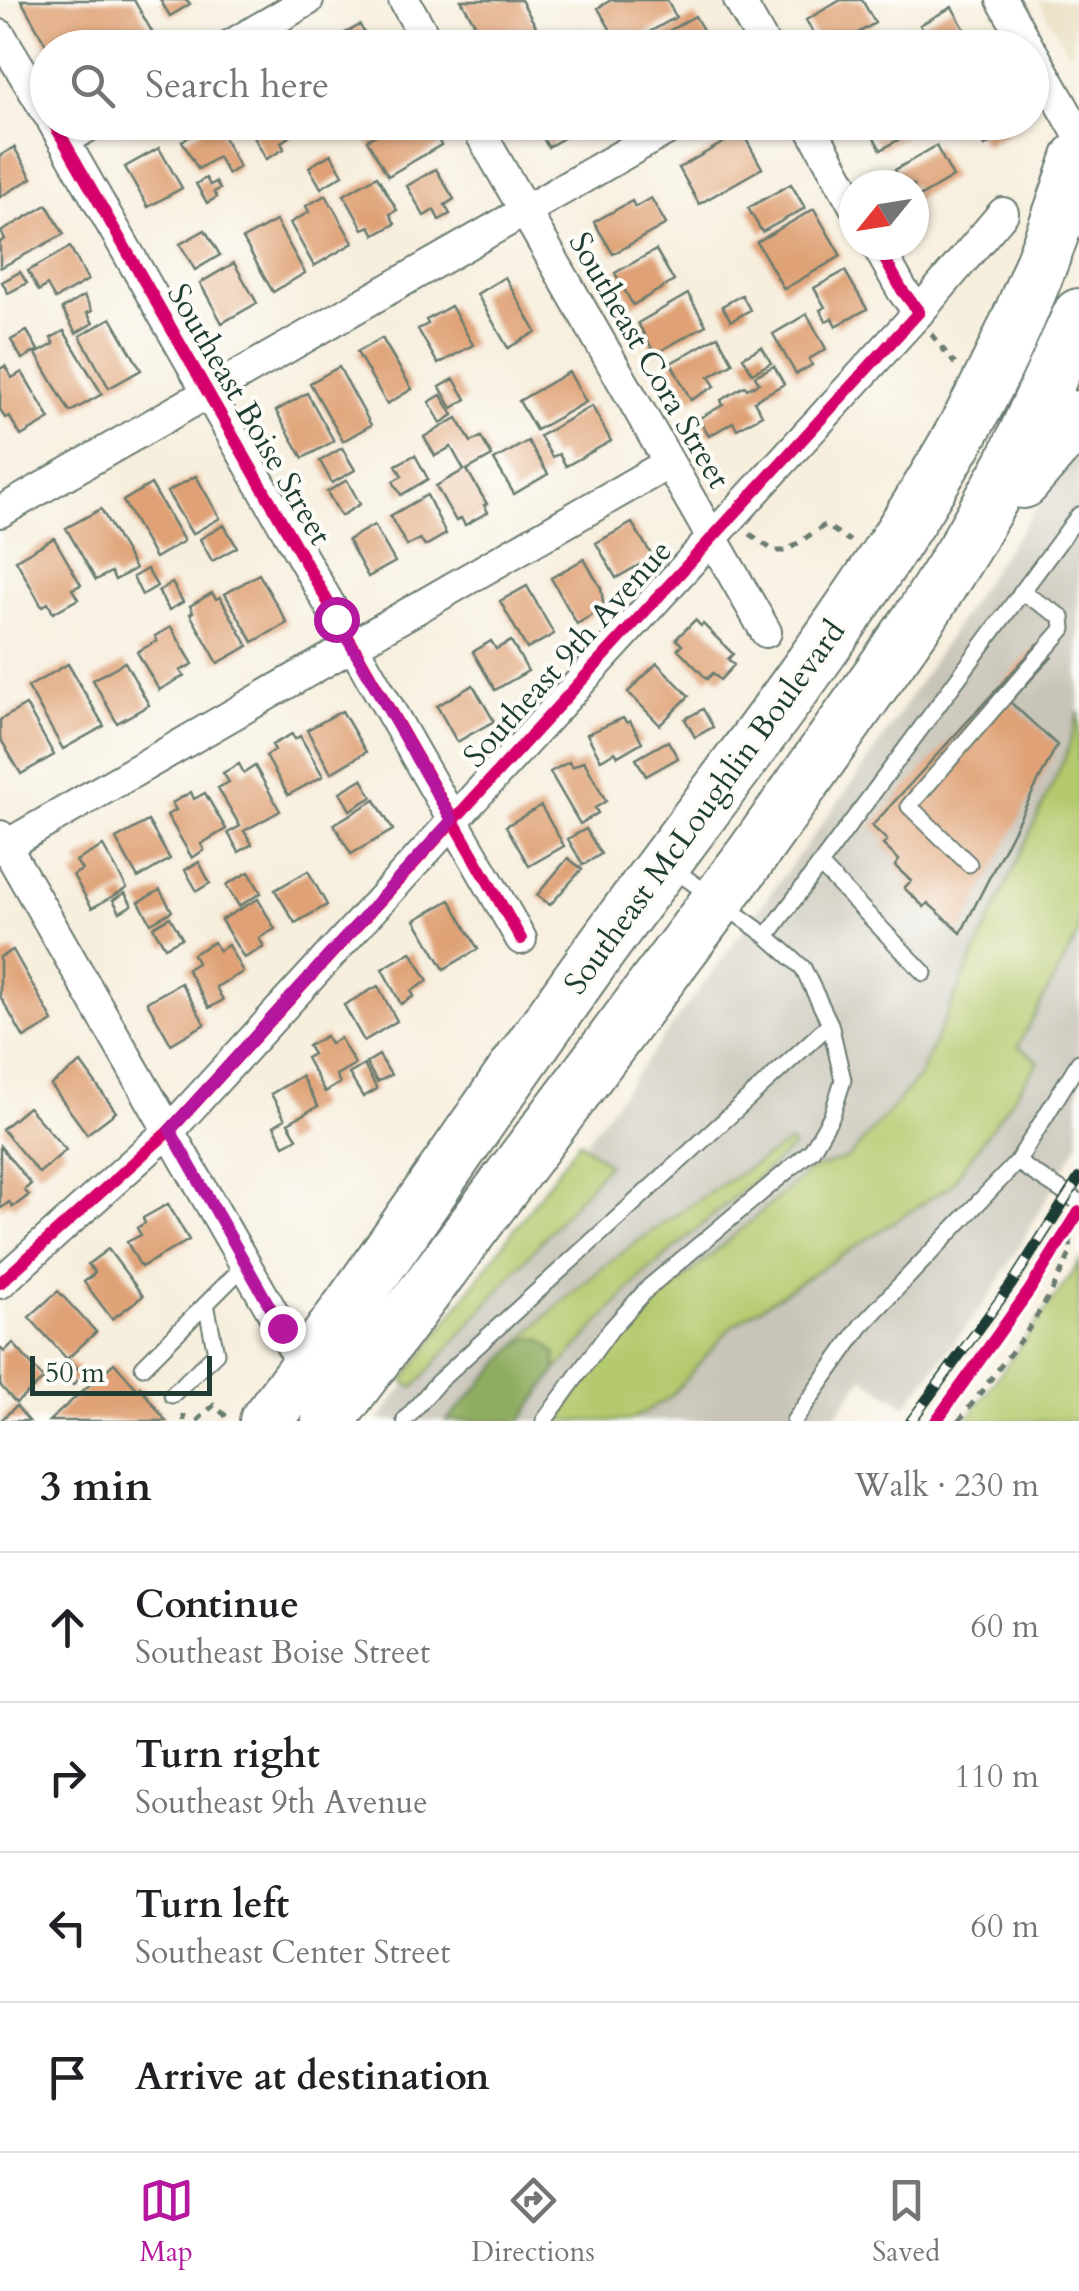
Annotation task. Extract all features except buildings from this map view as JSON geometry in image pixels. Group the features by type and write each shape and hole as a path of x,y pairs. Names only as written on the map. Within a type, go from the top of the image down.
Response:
{"highway":[{"name":"Southeast McLoughlin Boulevard","path":"245,1417 305,1369 576,983 793,690 879,565 942,466 988,382 1037,276 1079,158"},
{"name":"Southeast McLoughlin Boulevard","path":"328,1421 837,737 966,546 1019,448 1079,315"},
{"path":"966,546 1079,418"}],"street":[{"path":"257,30 308,0"},
{"path":"404,0 421,30"},
{"path":"739,0 756,30"},
{"path":"1002,0 1019,30"},
{"path":"0,34 30,84"},
{"path":"1049,83 1079,135"},
{"name":"Southeast Boise Street","path":"63,140 521,940"},
{"name":"Southeast Cora Street","path":"484,140 766,632"},
{"path":"0,512 648,140"},
{"path":"818,140 839,177"},
{"name":"Southeast 9th Avenue","path":"0,1283 170,1130 919,312 1003,213"},
{"path":"885,260 919,312"},
{"path":"305,1369 170,1130 11,884 3,841 669,463"}],"lane":[{"path":"767,936 1079,515"},
{"path":"969,864 909,806 1062,629 1062,616 1022,592"},
{"path":"544,1421 611,1330 649,1287 812,1150 832,1115 843,1080 830,1024 803,968 767,936 664,862"},
{"path":"820,864 924,974"},
{"path":"405,1420 438,1382 830,1024"},
{"path":"794,1421 861,1326 1017,1162 1079,1062"},
{"path":"1017,1162 1079,1202"},
{"path":"143,1367 246,1264"},
{"path":"172,1394 216,1353 206,1304"}],"path":[{"path":"919,312 952,362 988,382"},
{"path":"711,536 754,534 774,551 786,551 824,525 837,530 879,565"},
{"path":"1059,1244 1079,1212"},
{"path":"960,1421 1028,1330 1050,1293 1071,1252 1069,1228"},
{"path":"197,1421 214,1406 245,1417"}],"shaded area":[{"path":"1038,0 1079,0 1070,55"},
{"path":"1079,450 1079,1142 992,1293 906,1406 863,1377 832,1421 521,1421 556,1371 515,1347 447,1421 378,1421 863,769 996,564"}],"green space":[{"path":"1079,712 1079,933 1018,1046 1039,1061 951,1185 732,1326 669,1398 629,1421 557,1421 605,1351 649,1309 810,1170 848,1158 918,1078 1067,752"},
{"path":"579,1141 608,1164 414,1388 403,1381"},
{"path":"790,1142 793,1147 640,1278 556,1371 556,1353 530,1338 515,1347 612,1261 681,1211"},
{"path":"1079,1261 1079,1421 966,1421 1071,1275"},
{"path":"530,1338 541,1339 556,1353 556,1371 521,1421 447,1421 515,1347"}],"railway":[{"path":"911,1421 1011,1285 1079,1178"}],"cycle path":[{"path":"63,140 521,939"},
{"path":"0,1283 170,1130 919,312 885,260"},
{"path":"936,1421 1029,1291 1079,1212"}],"route":[{"path":"282,1328 170,1130 452,820 336,619"}]}
